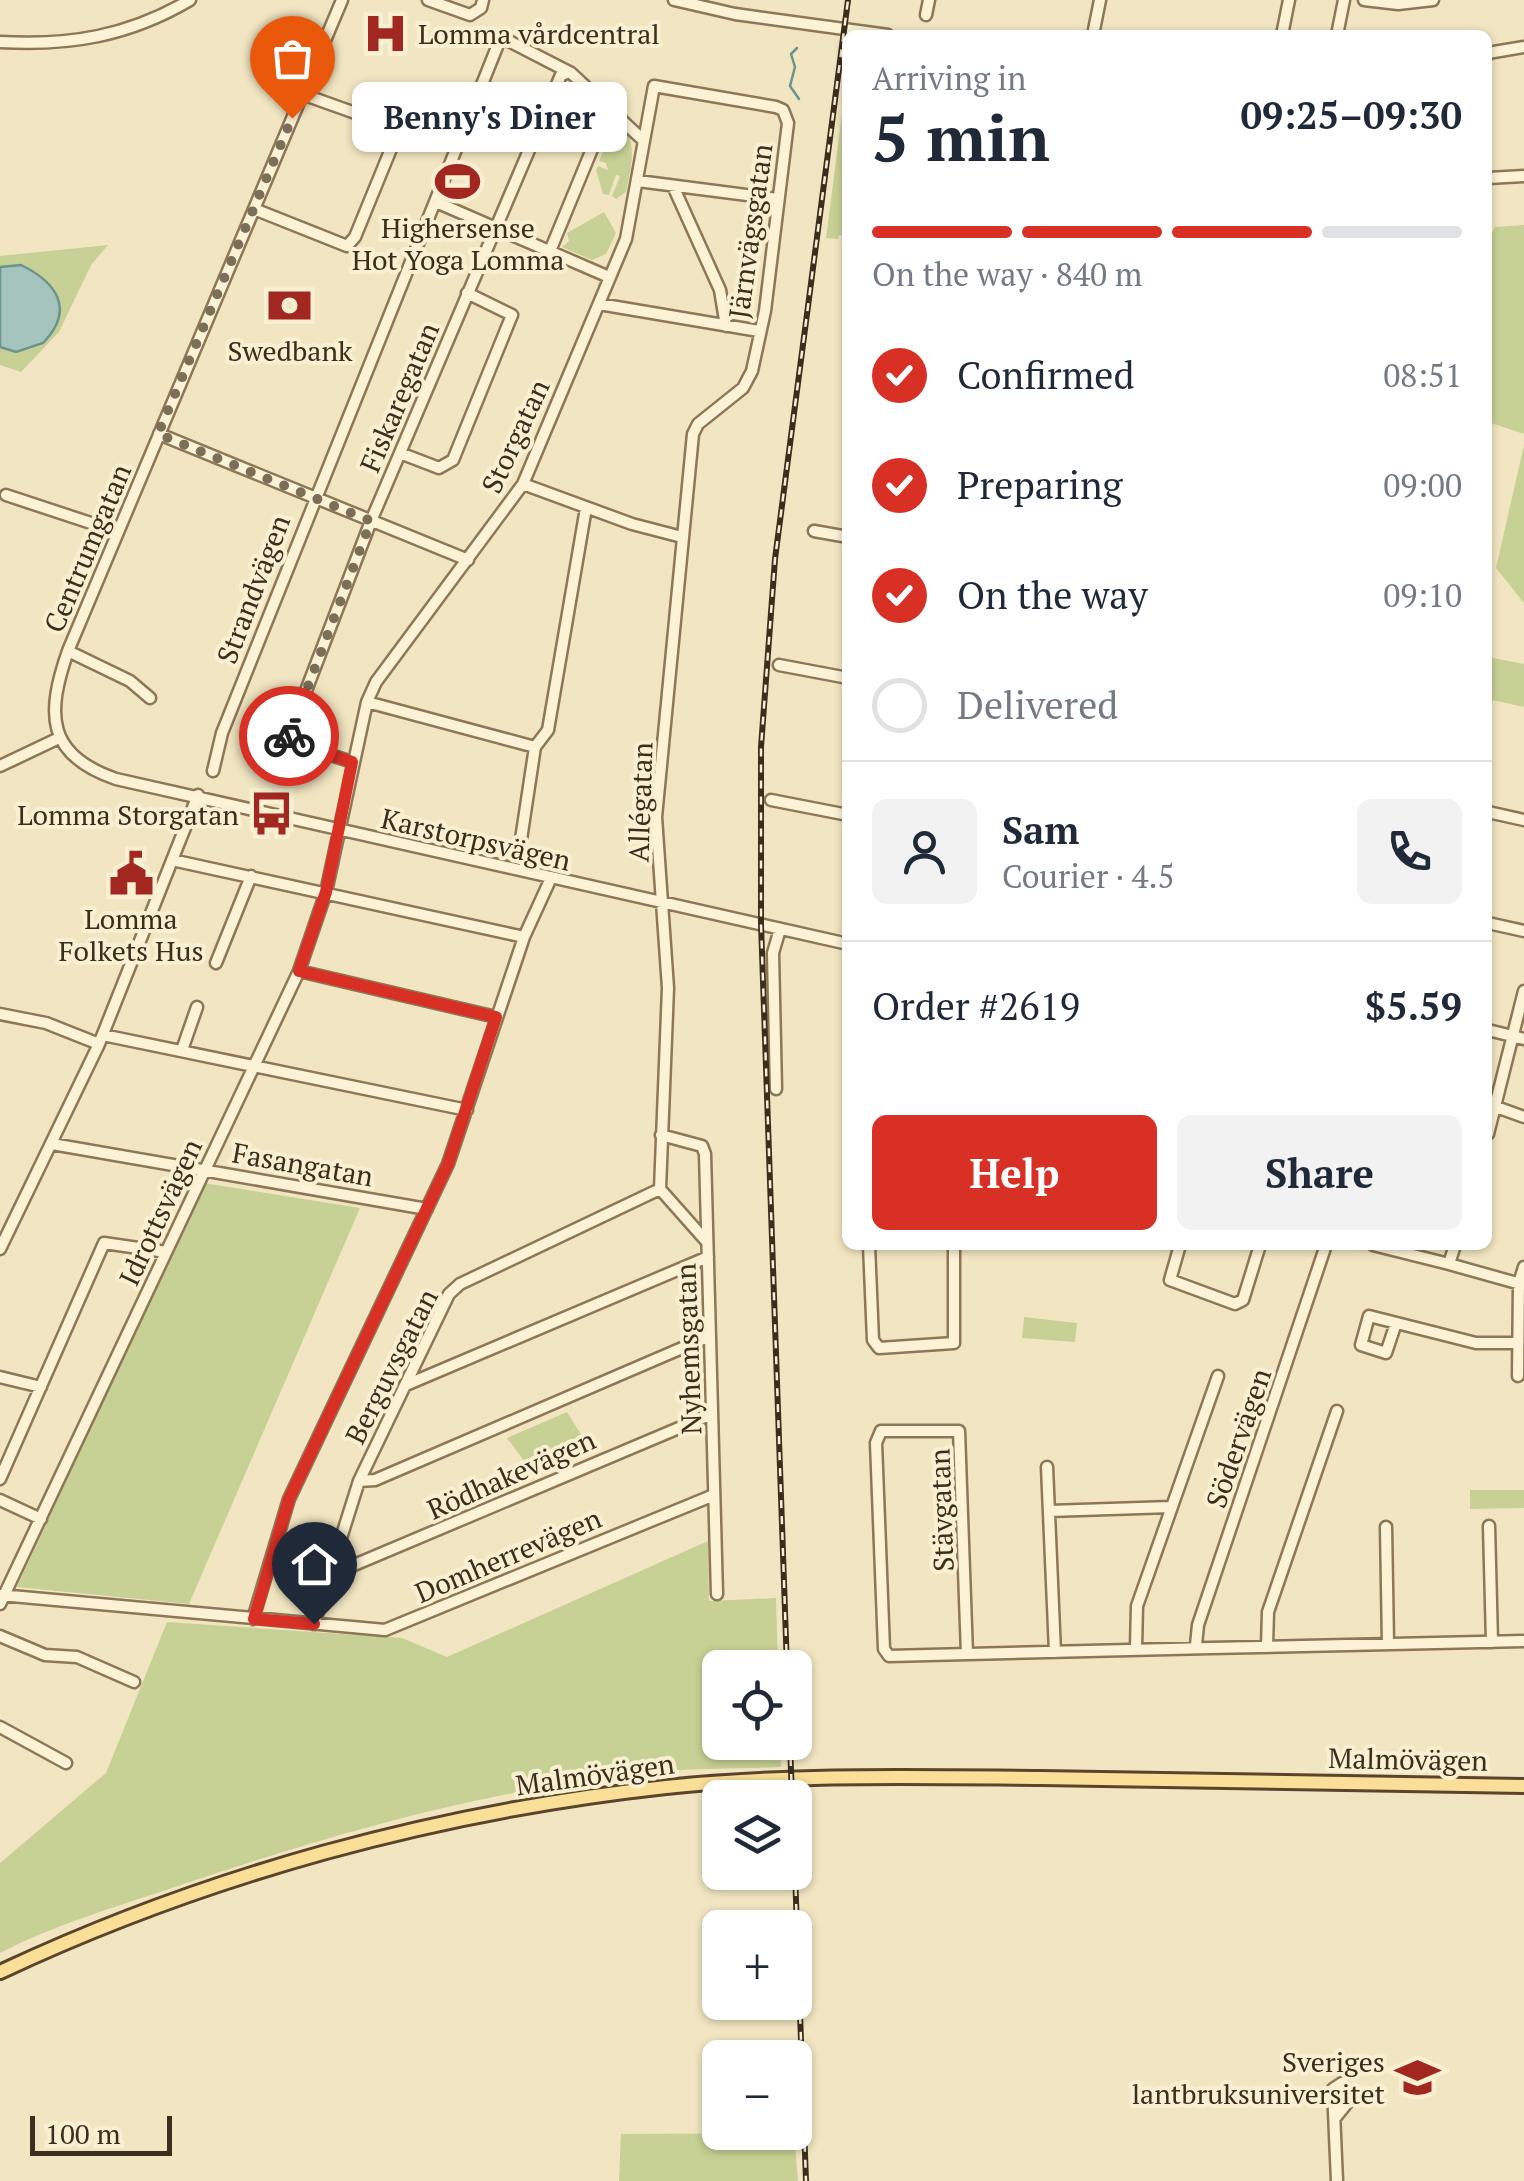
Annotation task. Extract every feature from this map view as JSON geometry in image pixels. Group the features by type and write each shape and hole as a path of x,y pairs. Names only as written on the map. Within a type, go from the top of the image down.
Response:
{"main road":[{"name":"Malmövägen","path":"0,1972 138,1914 300,1859 426,1827 652,1789 838,1777 1524,1786"}],"street":[{"path":"0,42 38,44 102,38 158,18 190,0"},
{"name":"Centrumgatan","path":"59,738 54,701 68,651 342,0"},
{"path":"428,0 470,15 483,0"},
{"path":"674,0 744,16 850,30"},
{"path":"926,15 929,0"},
{"path":"1094,30 1100,0"},
{"path":"1283,30 1289,0"},
{"path":"1337,30 1344,0"},
{"path":"1364,0 1398,4 1433,0"},
{"name":"Strandvägen","path":"212,770 222,732 313,498 501,37 566,72"},
{"path":"1492,53 1524,47"},
{"path":"566,72 644,140"},
{"name":"Fiskaregatan","path":"352,762 292,742 289,735 371,521 561,75 566,72"},
{"name":"Storgatan","path":"337,831 366,702 376,682 523,484 626,238 654,86"},
{"name":"Järnvägsgatan","path":"654,86 783,110 788,123 752,371"},
{"path":"254,209 347,246 356,237 394,144 393,134 386,124 302,94"},
{"path":"550,251 609,108"},
{"path":"1492,178 1524,176"},
{"path":"638,181 778,200"},
{"path":"672,186 720,290 726,326"},
{"path":"436,202 609,277"},
{"path":"400,453 439,468 453,460 512,315 467,292"},
{"path":"599,304 760,331"},
{"name":"Allégatan","path":"660,1189 668,988 656,817 693,434 698,424 743,388 752,371"},
{"path":"158,434 468,560"},
{"path":"523,484 682,537"},
{"path":"6,494 118,532"},
{"path":"520,846 535,746 548,730 586,508"},
{"path":"814,530 842,536"},
{"path":"68,651 130,681 150,698"},
{"path":"779,665 842,677"},
{"path":"366,702 535,746"},
{"path":"0,766 59,738"},
{"name":"Karstorpsvägen","path":"59,738 68,752 96,772 337,831 842,943"},
{"path":"0,1249 101,1039 198,795"},
{"path":"770,800 842,814"},
{"path":"1492,813 1524,820"},
{"name":"Idrottsvägen","path":"1,1598 299,971 326,892 337,831"},
{"path":"172,860 524,937"},
{"path":"216,963 251,876"},
{"path":"254,1619 289,1499 312,1443 427,1209 467,1110 524,937 551,878"},
{"path":"1492,924 1524,932"},
{"path":"776,1089 773,953 780,929"},
{"path":"299,971 496,1017"},
{"path":"1492,1103 1518,1038 1524,990"},
{"path":"182,1050 197,1008"},
{"path":"0,1014 101,1039 182,1050 467,1110"},
{"path":"1492,1031 1518,1038"},
{"path":"1492,1105 1524,1117"},
{"name":"Nyhemsgatan","path":"662,1135 702,1146 717,1594"},
{"name":"Fasangatan","path":"52,1144 427,1209"},
{"path":"660,1189 707,1242"},
{"name":"Berguvsgatan","path":"314,1624 360,1481 449,1294 460,1284 660,1189"},
{"path":"0,1479 104,1242 166,1252"},
{"path":"869,1250 873,1340 879,1348 954,1344 954,1250"},
{"path":"1179,1250 1170,1280 1235,1304 1243,1300 1258,1250"},
{"name":"Södervägen","path":"1196,1646 1198,1625 1324,1250"},
{"path":"1393,1250 1522,1284"},
{"path":"1449,1264 1453,1250"},
{"path":"406,1384 708,1257"},
{"path":"1518,1376 1524,1266"},
{"path":"1396,1323 1476,1343 1518,1344"},
{"path":"360,1481 375,1480 710,1336"},
{"path":"1136,1647 1137,1606 1218,1376"},
{"path":"0,1377 41,1388"},
{"path":"1267,1645 1268,1612 1336,1411"},
{"name":"Rödhakevägen","path":"328,1576 712,1414"},
{"name":"Stävgatan","path":"959,1431 962,1437 967,1654 885,1654 876,1433 959,1431"},
{"path":"1047,1466 1055,1652"},
{"name":"Domherrevägen","path":"1,1598 385,1630 714,1494"},
{"path":"0,1500 41,1519"},
{"path":"1049,1511 1171,1506"},
{"path":"1489,1526 1492,1642"},
{"path":"1386,1528 1388,1644"},
{"path":"0,1636 45,1655 77,1657 134,1682"},
{"path":"967,1654 1136,1647 1524,1641"},
{"path":"0,1727 66,1763"},
{"path":"1334,2118 1337,2181"}],"green space":[{"path":"842,114 842,235 826,238"},
{"path":"609,117 626,131 632,150 626,192 616,199 612,196 620,176 616,175 609,195 603,194 596,170 598,166 608,170 606,163 599,161 608,139 604,132"},
{"path":"604,212 616,233 606,254 592,260 562,247 569,241 567,233"},
{"path":"1524,225 1524,434 1492,423 1495,227"},
{"path":"108,245 91,265 59,332 21,372 0,365 0,256"},
{"path":"1524,445 1524,603 1496,568"},
{"path":"1492,658 1524,664 1524,707 1492,700"},
{"path":"204,1183 360,1208 189,1604 17,1587"},
{"path":"1024,1317 1077,1323 1075,1342 1022,1338"},
{"path":"567,1412 587,1444 531,1470 507,1438"},
{"path":"1470,1490 1524,1490 1524,1508 1470,1509"},
{"path":"708,1541 709,1601 776,1598 778,1650 702,1650 702,1760 781,1760 781,1767 681,1770 605,1778 543,1787 420,1814 297,1848 133,1901 65,1924 0,1953 0,1863 106,1773 167,1622 402,1638 447,1657"},
{"path":"621,2134 702,2134 702,2150 795,2150 798,2181 619,2181"}],"water":[{"path":"21,265 52,288 60,308 53,331 43,343 16,352 0,347 0,267"}],"waterway":[{"path":"797,48 791,54 795,67 790,86 799,99"}],"railway":[{"path":"844,30 848,0"},
{"path":"786,1650 761,924 761,747 775,559 842,46"},
{"path":"791,1760 791,1780"},
{"path":"796,1890 806,2181"}],"way so far":[{"path":"289,736 371,521 158,434 292,118"}],"place":[{"name":"Lomma vårdcentral","path":"385,33"},
{"name":"Benny's Diner","path":"292,118"},
{"name":"Highersense Hot Yoga Lomma","path":"458,181"},
{"name":"Swedbank","path":"290,305"},
{"name":"Lomma Storgatan","path":"272,814"},
{"name":"Lomma Folkets Hus","path":"131,873"},
{"name":"Sveriges lantbruksuniversitet","path":"1418,2077"}],"route":[{"path":"289,736 292,742 352,762 326,892 299,971 496,1017 448,1164 312,1443 289,1499 254,1619 314,1624"}]}
